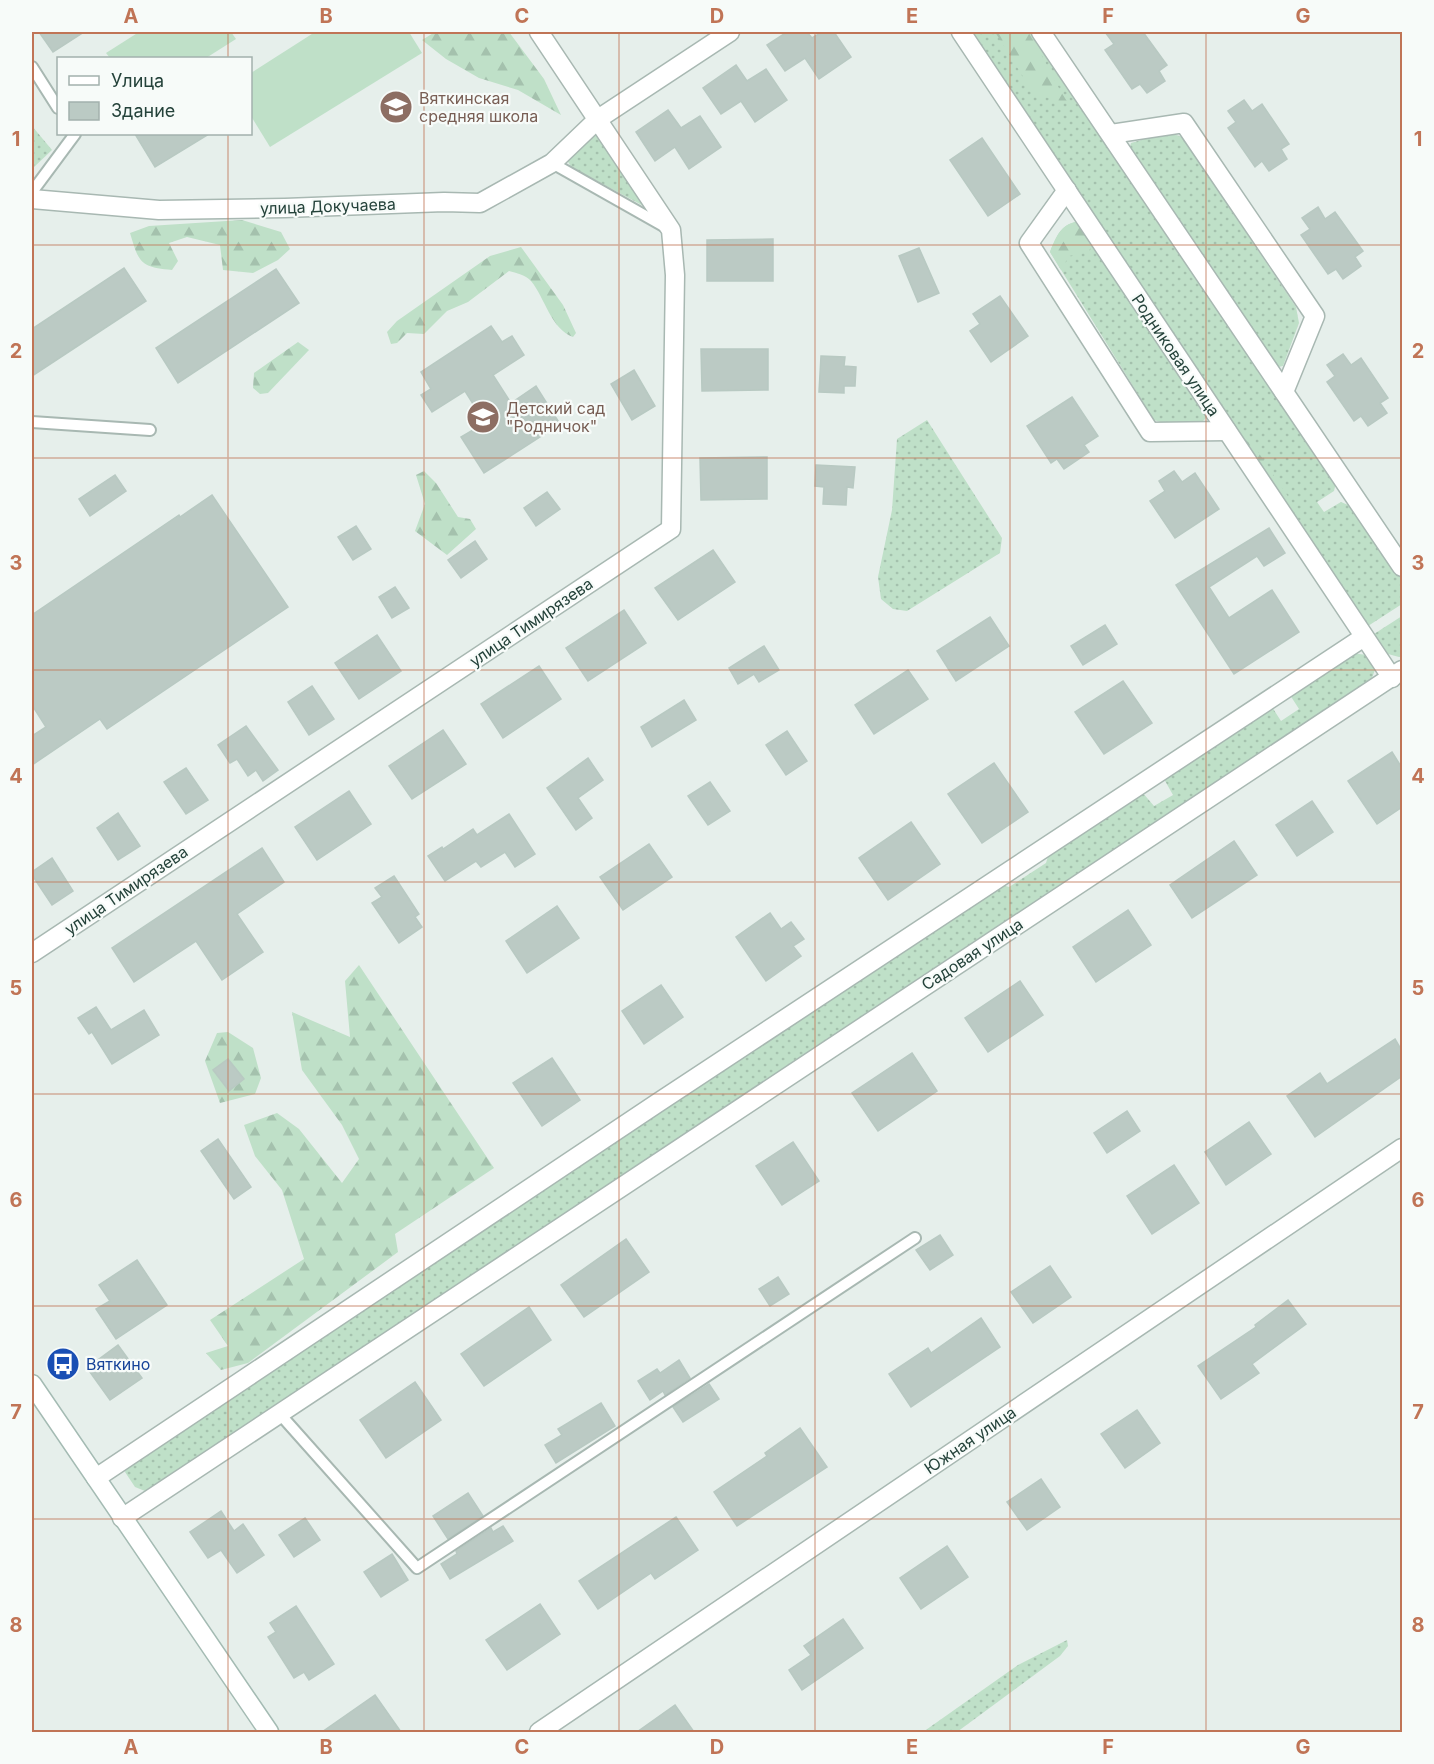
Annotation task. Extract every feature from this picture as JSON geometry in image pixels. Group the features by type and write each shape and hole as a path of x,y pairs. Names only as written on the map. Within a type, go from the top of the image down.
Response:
{"street":[{"name":"улица Тимирязева","path":"32,953 671,529 675,275 671,230 539,32"},
{"name":"улица Докучаева","path":"32,199 159,210 480,203 552,163 597,119 730,32"},
{"name":"Родниковая улица","path":"962,32 1364,637 1397,674"},
{"path":"1041,32 1402,567"},
{"path":"1111,134 1184,123 1315,315 1284,392"},
{"path":"1067,190 1029,243 1150,432 1227,430"},
{"path":"96,1478 656,1104 1364,637"},
{"name":"Садовая улица","path":"122,1518 1397,674"},
{"name":"Южная улица","path":"539,1732 1402,1148"},
{"path":"32,1386 270,1732"}],"lane":[{"path":"32,67 57,106"},
{"path":"32,192 74,135"},
{"path":"552,163 671,230"},
{"path":"32,422 150,430"},
{"path":"279,1413 417,1568 915,1238"}],"green space":[{"path":"139,32 231,32 236,39 208,57 109,57 106,53"},
{"path":"315,32 409,32 422,53 270,147 252,118 252,72"},
{"path":"435,32 509,32 544,79 561,115 518,90 479,78 446,59 422,40"},
{"path":"968,32 1035,32 1336,483 1334,491 1317,502 1324,512 1341,502 1353,507 1402,579 1402,604 1368,626"},
{"path":"995,32 1028,32 1068,103 1034,94"},
{"path":"32,126 52,150 32,169"},
{"path":"1168,132 1182,137 1296,307 1299,323 1283,366 1273,368 1129,150 1131,143"},
{"path":"597,133 651,210 571,167 567,160"},
{"path":"242,220 281,232 290,249 278,260 253,273 223,270 220,245 187,237 169,243 178,261 172,270 153,267 142,262 130,233 149,226"},
{"path":"1081,221 1206,409 1207,417 1199,425 1173,426 1154,420 1050,252 1064,227"},
{"path":"1081,221 1095,242 1088,252 1069,256 1061,270 1050,252 1064,227"},
{"path":"521,247 563,305 576,333 573,337 559,327 531,281 509,271 468,302 447,311 424,334 407,333 397,343 391,344 387,332 397,321 490,256"},
{"path":"298,342 309,350 268,393 260,394 253,388 254,373"},
{"path":"927,420 1002,538 1000,553 907,611 893,609 881,599 878,577 892,510 897,439"},
{"path":"1243,440 1252,443 1293,504 1291,510"},
{"path":"424,471 436,483 458,517 470,519 476,529 447,555 415,531 425,504 416,475"},
{"path":"1402,616 1402,656 1399,657 1388,654 1374,634"},
{"path":"1351,653 1367,655 1376,667 1372,678 145,1491 135,1487 125,1472 128,1463 999,884 1009,887 1046,863 1049,853 1142,792 1154,806 1173,795 1164,779 1272,707 1281,721 1299,709 1290,695"},
{"path":"359,965 494,1168 395,1234 398,1252 248,1363 221,1370 206,1353 228,1346 210,1320 304,1259 282,1190 255,1156 244,1125 277,1113 299,1129 342,1183 359,1159 342,1125 302,1070 292,1012 350,1037 345,981"},
{"path":"228,1032 253,1048 261,1078 255,1094 220,1103 205,1061 217,1033","holes":["228,1059 243,1079 229,1091 213,1070"]},
{"path":"1067,1640 1068,1646 1060,1656 957,1732 923,1732 1018,1665"}],"building":[{"path":"39,32 84,32 53,52"},
{"path":"787,32 807,32 812,38 822,32 834,32 851,57 819,79 805,58 785,71 767,45"},
{"path":"1105,32 1143,32 1167,65 1159,71 1165,81 1147,93 1140,84 1132,89 1105,50 1114,44"},
{"path":"736,65 747,81 766,69 787,100 755,122 741,101 721,114 703,88"},
{"path":"1244,100 1252,111 1262,104 1289,144 1281,149 1287,159 1269,171 1262,161 1255,167 1228,128 1236,122 1228,111"},
{"path":"668,110 681,128 700,116 721,147 689,169 675,147 655,161 636,132"},
{"path":"136,135 207,135 155,167"},
{"path":"982,138 1020,194 988,216 950,160"},
{"path":"1318,207 1325,219 1335,212 1363,251 1355,257 1361,266 1343,279 1336,269 1328,274 1301,235 1310,229 1302,218"},
{"path":"773,239 773,281 707,281 707,240"},
{"path":"919,248 939,293 918,302 899,256"},
{"path":"124,268 146,301 32,376 32,329"},
{"path":"276,269 299,303 178,383 156,348"},
{"path":"1000,296 1028,336 991,362 970,331 980,324 973,314"},
{"path":"491,326 502,342 512,336 524,355 493,375 511,403 536,386 560,424 484,473 461,437 485,423 465,391 432,412 421,395 431,389 421,372"},
{"path":"701,349 768,349 768,390 702,391"},
{"path":"1343,354 1351,365 1361,358 1388,398 1380,403 1387,413 1368,426 1361,416 1354,421 1327,382 1335,376 1327,365"},
{"path":"821,356 845,357 844,366 856,367 855,386 844,386 844,393 819,392"},
{"path":"634,370 655,406 632,420 611,384"},
{"path":"1072,397 1098,436 1084,445 1089,452 1064,469 1057,459 1051,463 1027,426"},
{"path":"767,457 767,499 701,500 700,458"},
{"path":"816,465 855,467 853,488 847,487 846,505 823,504 824,487 815,486"},
{"path":"1174,471 1182,482 1195,473 1219,509 1175,538 1150,501 1165,491 1159,481"},
{"path":"115,475 126,491 90,516 79,499"},
{"path":"547,492 560,509 536,526 524,508"},
{"path":"212,495 288,607 107,729 100,719 32,765 32,736 46,727 32,705 32,615"},
{"path":"356,526 371,549 353,560 338,537"},
{"path":"1269,528 1285,553 1264,566 1257,556 1209,587 1229,618 1272,590 1299,632 1234,674 1176,585"},
{"path":"475,541 487,559 461,578 448,560"},
{"path":"713,550 735,582 678,620 655,588"},
{"path":"395,587 409,608 392,618 379,597"},
{"path":"624,610 646,643 588,681 566,648"},
{"path":"990,617 1009,646 956,681 937,651"},
{"path":"1105,625 1117,644 1083,665 1071,646"},
{"path":"377,635 401,671 359,699 335,663"},
{"path":"764,646 779,670 759,682 754,674 738,684 729,668"},
{"path":"539,666 561,699 503,738 481,704"},
{"path":"908,670 928,699 874,734 855,705"},
{"path":"1123,681 1152,723 1104,754 1075,712"},
{"path":"312,686 334,719 309,735 288,702"},
{"path":"684,700 696,720 652,747 641,727"},
{"path":"246,726 278,770 263,781 256,770 248,776 237,759 230,763 218,745"},
{"path":"443,730 466,764 412,799 389,766"},
{"path":"787,731 807,761 786,775 766,745"},
{"path":"1392,752 1402,768 1402,807 1377,824 1348,781"},
{"path":"588,758 603,780 578,798 592,818 576,830 547,788"},
{"path":"994,763 1028,812 982,843 948,794"},
{"path":"186,768 208,800 186,814 164,782"},
{"path":"710,782 730,811 708,825 688,796"},
{"path":"349,791 371,824 317,860 295,827"},
{"path":"1312,801 1333,832 1297,856 1276,825"},
{"path":"118,813 140,846 118,860 97,828"},
{"path":"509,814 535,854 515,867 505,852 481,867 476,861 445,881 428,856 473,829 477,835"},
{"path":"911,822 940,864 888,900 859,858"},
{"path":"1234,841 1257,875 1192,918 1170,885"},
{"path":"649,844 672,877 623,910 600,877"},
{"path":"262,848 284,882 237,914 263,952 222,980 196,941 134,982 112,948"},
{"path":"52,858 73,891 52,905 32,872"},
{"path":"394,876 419,914 415,917 422,927 399,943 372,903 382,897 375,888"},
{"path":"557,906 579,938 527,973 506,941"},
{"path":"1128,910 1151,945 1096,982 1073,947"},
{"path":"770,913 781,929 791,922 804,939 793,946 801,956 766,981 736,937"},
{"path":"1020,981 1043,1015 988,1052 965,1018"},
{"path":"661,985 683,1017 644,1044 622,1011"},
{"path":"96,1007 111,1030 144,1010 159,1035 112,1064 92,1032 89,1034 78,1018"},
{"path":"1395,1039 1402,1051 1402,1076 1315,1137 1287,1096 1320,1073 1327,1084"},
{"path":"912,1053 937,1091 878,1131 852,1093"},
{"path":"552,1058 580,1100 542,1126 513,1083"},
{"path":"228,1059 244,1079 229,1091 213,1070"},
{"path":"1127,1111 1140,1131 1107,1153 1094,1133"},
{"path":"1249,1122 1271,1154 1226,1185 1205,1152"},
{"path":"218,1139 251,1187 234,1199 201,1151"},
{"path":"793,1142 819,1181 782,1205 756,1166"},
{"path":"1174,1165 1199,1203 1152,1234 1127,1196"},
{"path":"940,1235 953,1255 930,1270 916,1250"},
{"path":"626,1239 649,1272 584,1317 561,1285"},
{"path":"137,1260 167,1305 116,1339 96,1309 110,1301 99,1285"},
{"path":"1050,1266 1071,1297 1033,1323 1011,1292"},
{"path":"778,1277 789,1294 770,1306 759,1289"},
{"path":"1288,1300 1306,1324 1252,1364 1259,1373 1221,1399 1198,1366 1256,1327 1255,1325"},
{"path":"529,1307 551,1340 484,1386 461,1354"},
{"path":"981,1318 1000,1347 911,1407 889,1374 928,1348 931,1353"},
{"path":"118,1345 142,1378 110,1400 87,1368"},
{"path":"679,1360 690,1378 665,1395 663,1391 650,1400 638,1381 657,1369 660,1373"},
{"path":"415,1382 441,1420 386,1458 360,1420"},
{"path":"709,1384 719,1399 683,1422 673,1407"},
{"path":"601,1403 615,1426 556,1463 545,1445 562,1435 558,1429"},
{"path":"1137,1410 1160,1443 1125,1468 1101,1434"},
{"path":"800,1428 827,1467 737,1526 714,1492 767,1456 765,1453"},
{"path":"1041,1479 1060,1507 1027,1530 1007,1502"},
{"path":"468,1493 483,1516 448,1539 433,1516"},
{"path":"221,1511 234,1531 243,1524 264,1555 237,1573 221,1550 208,1558 190,1532"},
{"path":"676,1517 698,1550 655,1579 651,1573 598,1609 579,1581"},
{"path":"305,1518 320,1540 294,1557 279,1535"},
{"path":"503,1526 513,1541 450,1579 441,1564 491,1528 493,1532"},
{"path":"947,1546 968,1577 921,1609 900,1578"},
{"path":"392,1554 408,1580 381,1597 364,1572"},
{"path":"540,1604 560,1634 507,1670 486,1640"},
{"path":"296,1606 334,1664 309,1680 304,1672 294,1678 268,1637 276,1632 270,1623"},
{"path":"843,1619 863,1648 802,1690 789,1670 811,1655 804,1646"},
{"path":"375,1695 401,1732 322,1732"},
{"path":"675,1705 694,1732 637,1732"}],"place":[{"name":"Вяткинская средняя школа","path":"396,107"},
{"name":"Детский сад \"Родничок\"","path":"483,417"},
{"name":"Вяткино","path":"63,1364"}]}
